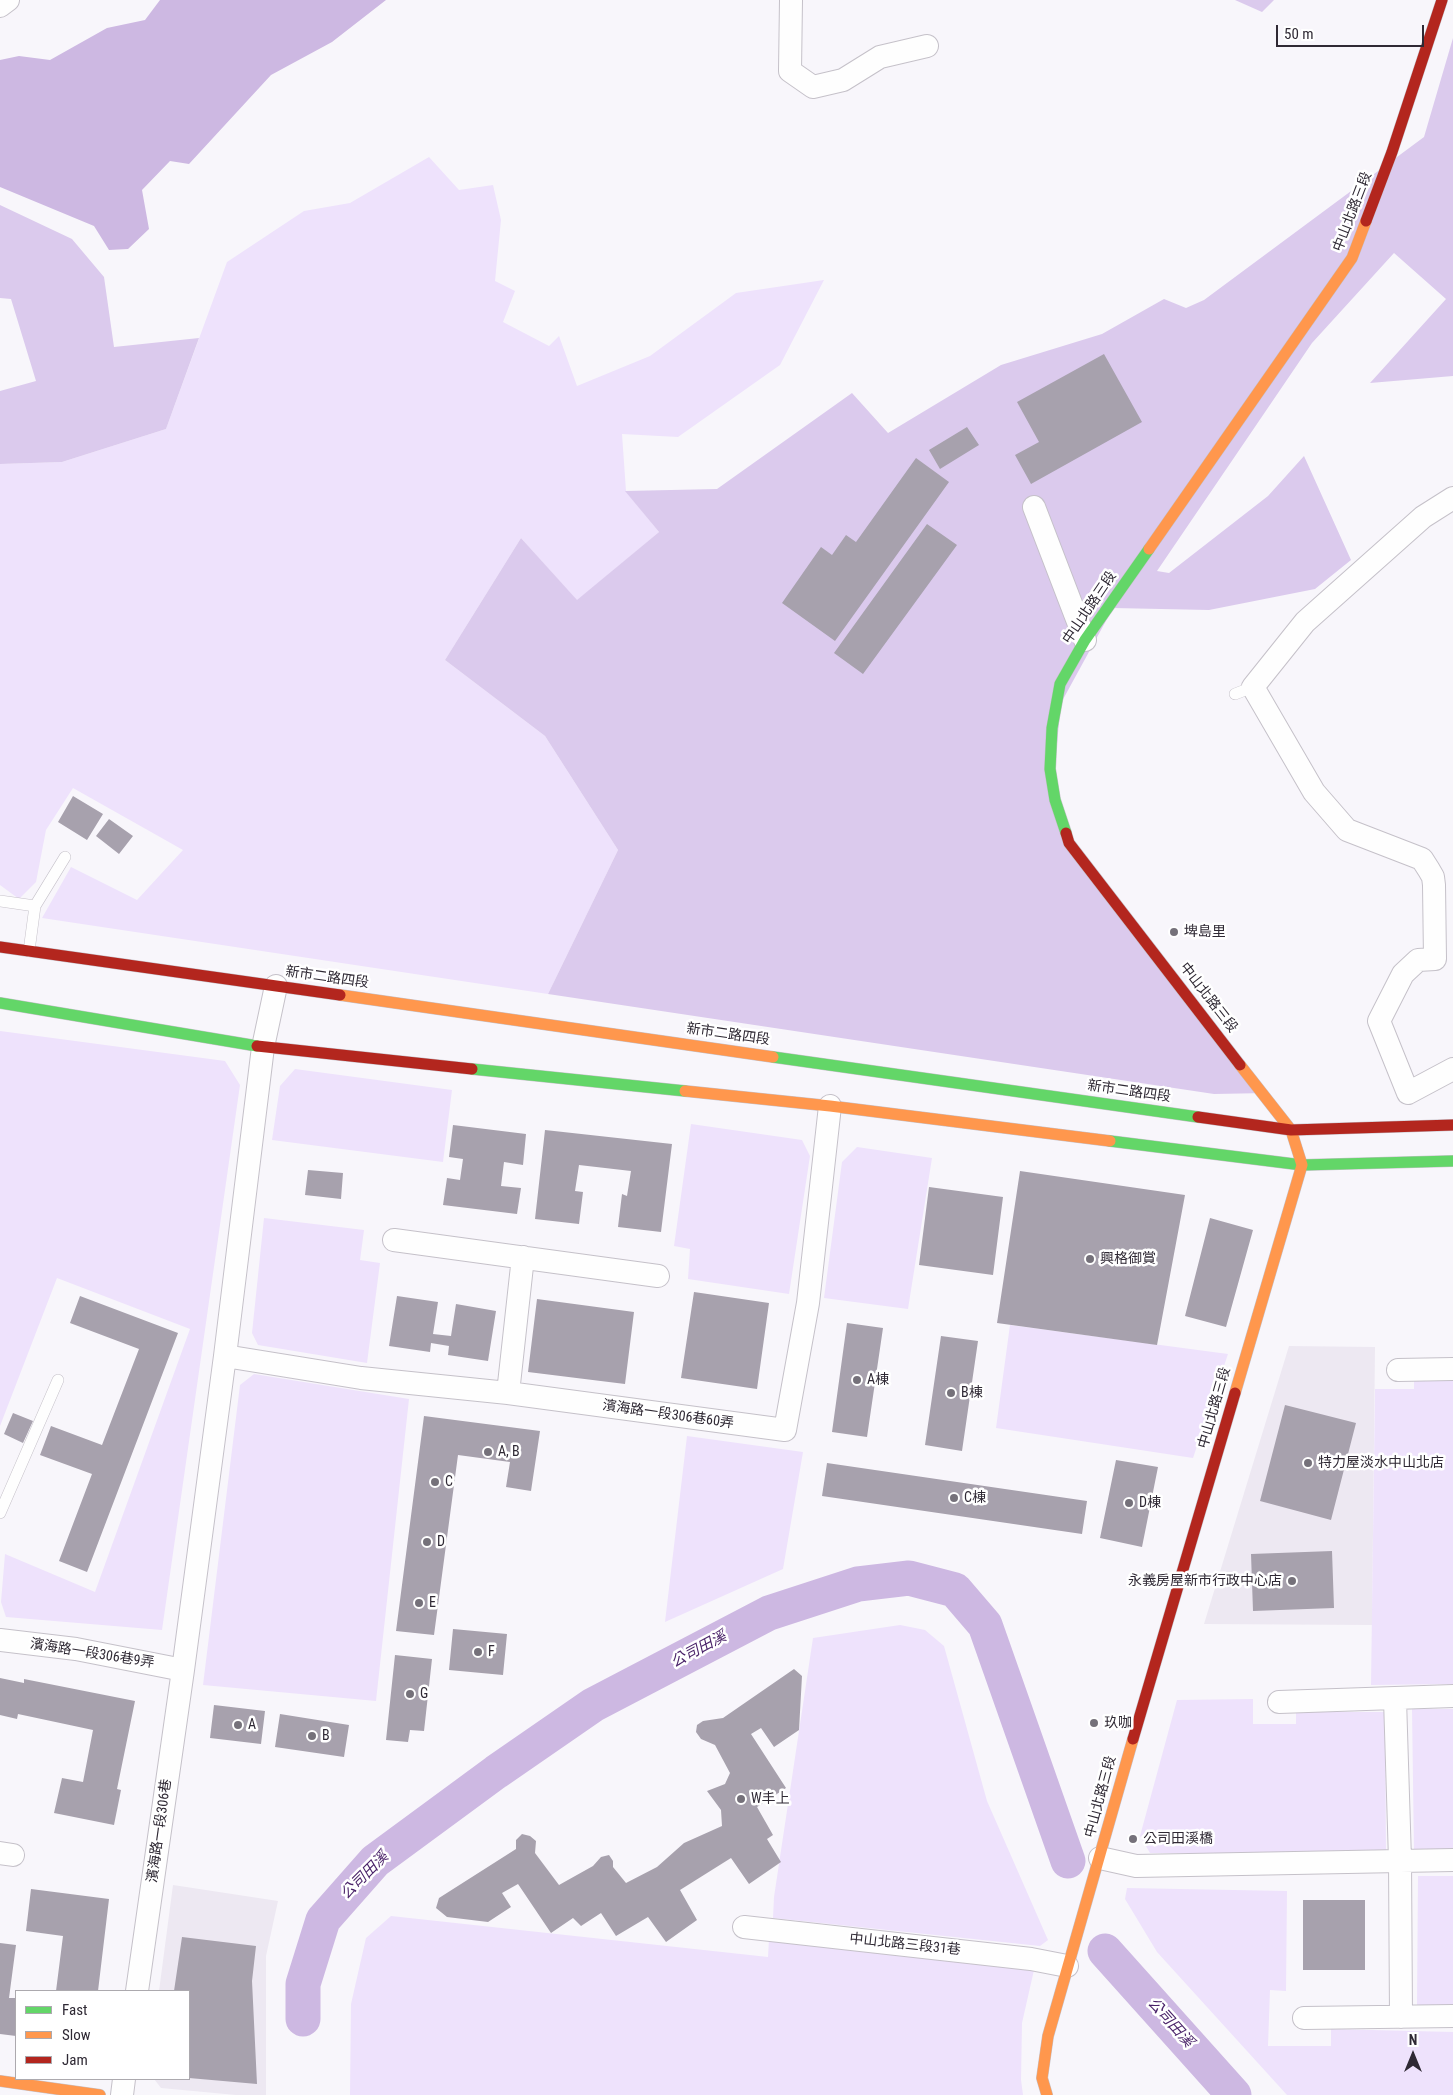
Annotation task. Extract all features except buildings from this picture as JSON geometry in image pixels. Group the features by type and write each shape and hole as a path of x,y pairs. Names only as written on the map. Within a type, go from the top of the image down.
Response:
{"street":[{"path":"0,6 8,0"},
{"path":"791,0 790,71 814,87 843,80 880,57 927,46"},
{"name":"中山北路三段","path":"1047,2095 1042,2078 1048,2036 1066,1966 1100,1858 1117,1793 1302,1165 1291,1130 1069,843 1055,800 1050,769 1052,728 1060,684 1085,640 1352,258 1392,152 1442,0"},
{"path":"1412,1126 1408,1094 1378,1021 1403,974 1418,960 1435,960 1433,877 1422,859 1347,830 1314,792 1244,690 1305,622 1423,517 1453,498"},
{"path":"1034,507 1085,640"},
{"name":"新市二路四段","path":"0,947 1291,1130 1453,1124"},
{"name":"濱海路一段306巷","path":"137,1990 225,1356 263,1047 276,986"},
{"path":"0,1003 263,1047 830,1106 1302,1165 1453,1161"},
{"path":"1408,1094 1453,1069"},
{"name":"濱海路一段306巷60弄","path":"225,1356 361,1378 508,1393 785,1430 808,1303 830,1106"},
{"path":"394,1240 658,1276"},
{"path":"508,1393 524,1257"},
{"path":"1398,1370 1453,1368"},
{"name":"濱海路一段306巷9弄","path":"0,1640 76,1649 183,1670"},
{"path":"1279,1702 1453,1696"},
{"path":"1395,1698 1400,1860 1401,2016"},
{"path":"1100,1858 1136,1866 1453,1860"},
{"name":"中山北路三段31巷","path":"744,1927 1031,1959 1066,1966"},
{"path":"1304,2018 1453,2016"},
{"path":"122,2095 124,2080"},
{"path":"0,2081 100,2095"}],"lane":[{"path":"29,951 35,906 65,857"},
{"path":"0,901 35,906"},
{"path":"0,1513 58,1380"}],"shaded area":[{"path":"160,0 386,0 332,42 271,75 189,164 170,161 142,190 149,229 128,249 109,250 94,226 0,187 0,60 19,56 50,60 107,28 145,20"},
{"path":"1235,0 1274,0 1262,12"},
{"path":"1453,38 1453,376 1370,383 1446,299 1394,253 1312,343 1157,571 1169,573 1268,496 1304,456 1351,560 1315,589 1209,610 1113,608 1061,703 1053,784 1072,844 1268,1093 1214,1094 548,994 618,850 545,736 445,660 521,538 577,600 659,532 625,491 717,489 852,393 888,433 1001,365 1102,334 1164,299 1186,308 1204,300 1424,137"},
{"path":"429,157 459,190 493,185 501,220 495,281 515,291 503,322 549,346 559,336 577,386 650,356 736,293 824,280 780,365 678,437 622,434 626,491 659,532 577,601 521,538 445,660 545,736 618,850 548,994 42,918 71,867 137,900 183,850 73,788 46,830 36,882 19,899 0,885 0,464 62,462 166,429 227,262 304,211 350,203"},
{"path":"0,205 72,239 104,277 114,347 199,338 166,429 62,462 0,464 0,391 36,381 11,299 0,298"},
{"path":"0,1031 225,1061 240,1085 162,1630 6,1617 1,1602 5,1554 95,1592 190,1329 57,1278 0,1426"},
{"path":"295,1069 452,1090 443,1162 272,1140 280,1086"},
{"path":"691,1124 802,1140 810,1156 789,1294 688,1279 690,1249 674,1246"},
{"path":"857,1147 932,1158 908,1309 824,1298 842,1162"},
{"path":"264,1218 364,1230 360,1260 380,1263 367,1363 258,1345 252,1333"},
{"path":"1010,1325 1228,1354 1193,1458 996,1428"},
{"path":"1289,1346 1375,1347 1372,1625 1204,1624"},
{"path":"254,1374 409,1399 376,1701 203,1685 240,1385"},
{"path":"1414,1381 1453,1381 1453,1684 1371,1685 1375,1389 1414,1389"},
{"path":"687,1436 803,1452 783,1569 665,1622"},
{"path":"900,1625 925,1630 944,1646 987,1801 1048,1940 1040,1946 773,1918 774,1897 813,1638"},
{"path":"1253,1699 1253,1724 1296,1724 1296,1712 1385,1712 1386,1853 1150,1853 1140,1836 1177,1700"},
{"path":"1412,1709 1453,1709 1453,1851 1414,1852"},
{"path":"1418,1876 1453,1876 1453,2006 1417,2005"},
{"path":"173,1885 278,1901 266,1956 266,2095 236,2095 161,2088 155,2080 190,2080 190,1990 159,1990"},
{"path":"1127,1888 1287,1891 1286,1991 1270,1990 1268,2046 1331,2046 1331,2029 1453,2032 1453,2095 1287,2095 1157,1952 1125,1899"},
{"path":"391,1916 768,1957 769,1939 1034,1970 1022,2023 1021,2080 1023,2095 350,2095 351,2004 366,1938"}],"waterway":[{"name":"公司田溪","path":"303,2019 303,1984 323,1920 375,1861 496,1772 593,1705 769,1613 858,1584 909,1578 955,1590 985,1625 1068,1861"},
{"name":"公司田溪","path":"1105,1951 1234,2095"}],"traffic: fast":[{"path":"1066,833 1055,800 1050,769 1052,728 1060,684 1085,640 1149,549"},
{"path":"0,1003 257,1046"},
{"path":"773,1057 1198,1117"},
{"path":"472,1069 685,1091"},
{"path":"1110,1141 1302,1165 1453,1161"}],"traffic: slow":[{"path":"1149,549 1352,258 1366,221"},
{"path":"340,995 773,1057"},
{"path":"1235,1393 1302,1165 1291,1130 1240,1065"},
{"path":"685,1091 830,1106 1110,1141"},
{"path":"1047,2095 1042,2078 1048,2036 1133,1739"},
{"path":"0,2081 100,2095"}],"traffic: jam":[{"path":"1366,221 1392,152 1442,0"},
{"path":"1066,833 1069,843 1240,1065"},
{"path":"0,947 340,995"},
{"path":"257,1046 472,1069"},
{"path":"1198,1117 1291,1130 1453,1125"},
{"path":"1133,1739 1235,1393"}],"place":[{"name":"埤島里","path":"1174,932"},
{"name":"興格御賞","path":"1090,1259"},
{"name":"A棟","path":"857,1380"},
{"name":"B棟","path":"951,1393"},
{"name":"A, B","path":"488,1452"},
{"name":"特力屋淡水中山北店","path":"1308,1463"},
{"name":"C","path":"435,1482"},
{"name":"C棟","path":"954,1498"},
{"name":"D棟","path":"1129,1503"},
{"name":"D","path":"427,1542"},
{"name":"永義房屋新市行政中心店","path":"1292,1581"},
{"name":"E","path":"419,1603"},
{"name":"F","path":"478,1652"},
{"name":"G","path":"410,1694"},
{"name":"玖咖","path":"1094,1723"},
{"name":"A","path":"238,1725"},
{"name":"B","path":"312,1736"},
{"name":"W丰上","path":"741,1799"},
{"name":"公司田溪橋","path":"1133,1839"}]}
